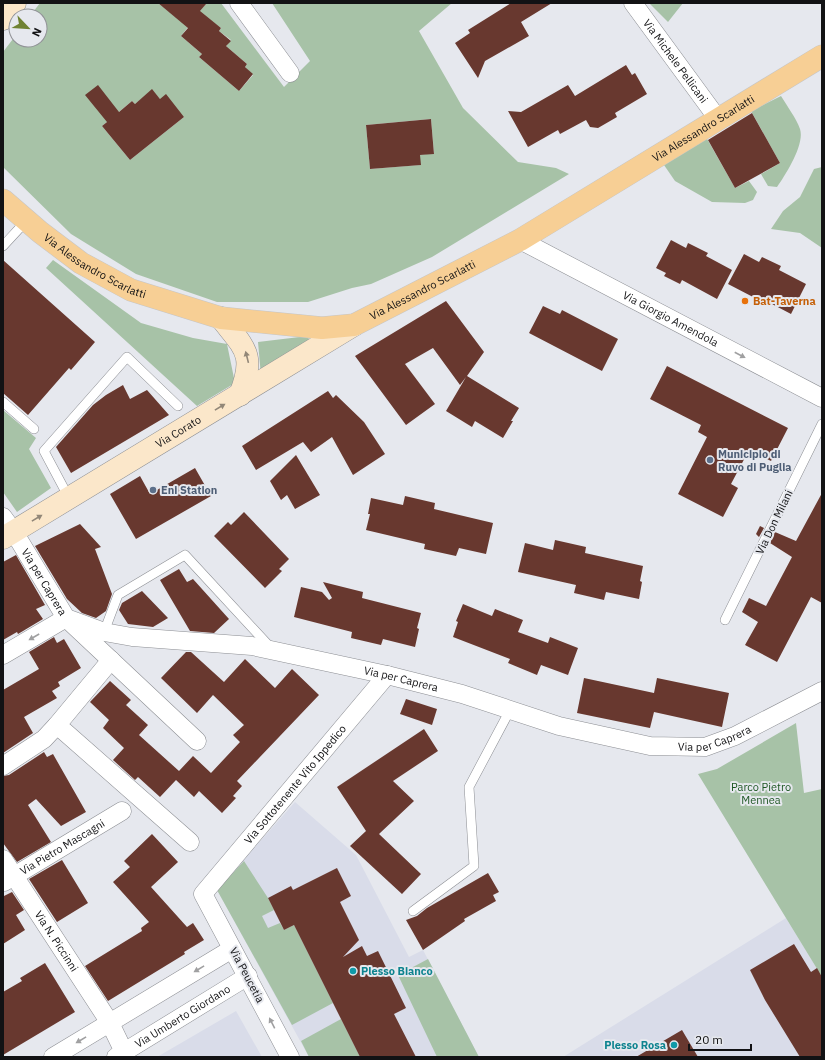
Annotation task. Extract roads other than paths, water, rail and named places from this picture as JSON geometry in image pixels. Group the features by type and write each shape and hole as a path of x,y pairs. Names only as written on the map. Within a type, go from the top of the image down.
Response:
{"main road":[{"path":"3,19 15,3"},
{"name":"Via Alessandro Scarlatti","path":"4,203 81,263 131,290 221,318 322,328 354,325 520,240 822,56"},
{"path":"221,318 244,347 249,363 245,382 240,395"},
{"name":"Via Corato","path":"7,529 68,498 354,325"}],"street":[{"path":"239,3 290,73"},
{"name":"Via Michele Pellicani","path":"633,3 718,119"},
{"name":"Via Giorgio Amendola","path":"520,240 822,398"},
{"name":"Via per Caprera","path":"7,529 66,618 104,632 132,638 252,646 387,675 462,694 559,726 650,746 705,747 735,736 822,691"},
{"path":"3,655 66,618 197,741"},
{"path":"3,766 44,739 111,660"},
{"name":"Via Sottotenente Vito Ippedico","path":"203,894 387,675"},
{"path":"57,725 190,842"},
{"name":"Via Pietro Mascagni","path":"8,879 122,811"},
{"name":"Via N. Piccinni","path":"3,859 8,879 110,1023 120,1055"},
{"name":"Via Peucetia","path":"203,894 290,1057"},
{"path":"53,1057 232,948"},
{"name":"Via Umberto Giordano","path":"120,1055 248,976"}],"lane":[{"path":"3,246 27,220"},
{"path":"68,498 44,451 127,357 178,406"},
{"path":"3,402 34,429"},
{"name":"Via Don Milani","path":"725,620 822,424"},
{"path":"104,632 118,595 185,555 274,651"},
{"path":"413,911 474,866 469,787 510,710"}],"place":[{"name":"Bat-Taverna","path":"745,301"},
{"name":"Municipio di Ruvo di Puglia","path":"710,460"},
{"name":"Eni Station","path":"153,490"},
{"name":"Plesso Bianco","path":"353,971"},
{"name":"Plesso Rosa","path":"674,1045"}],"park label":[{"name":"Parco Pietro Mennea","path":"761,793"}]}
